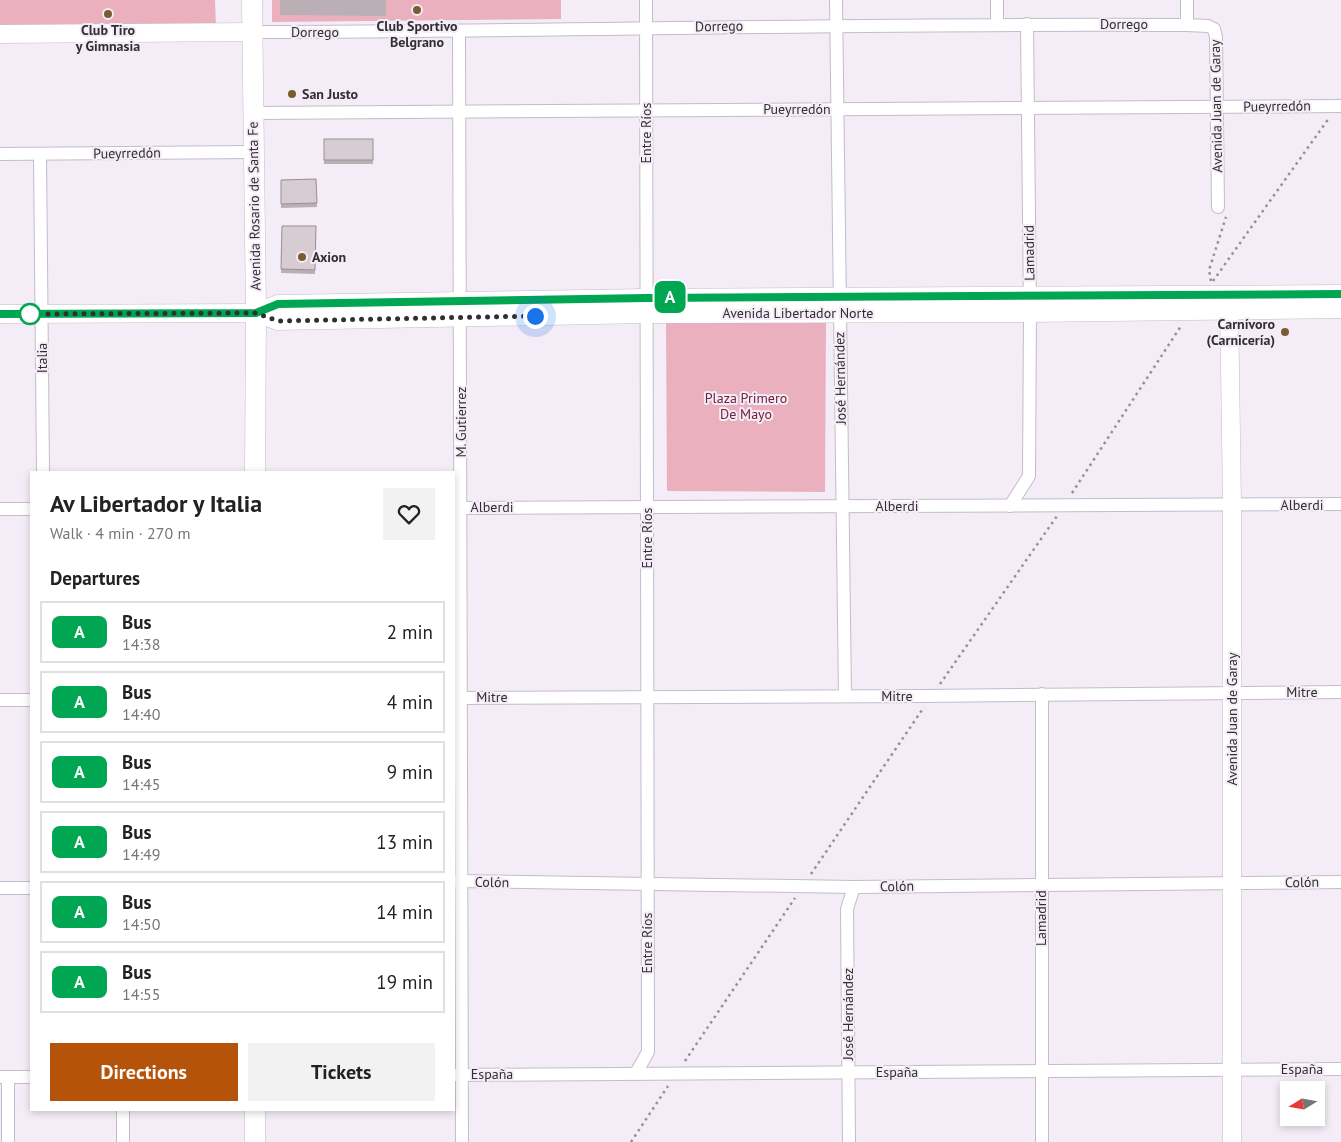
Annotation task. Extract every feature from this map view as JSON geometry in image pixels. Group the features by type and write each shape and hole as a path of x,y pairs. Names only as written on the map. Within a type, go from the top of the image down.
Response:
{"main road":[{"name":"Avenida Rosario de Santa Fe","path":"252,0 256,313 255,471"},
{"path":"0,34 252,32"},
{"name":"Avenida Libertador Norte","path":"0,314 256,313 278,321 461,308 1230,302 1341,294"},
{"name":"Avenida Libertador Norte","path":"1030,305 1192,310 1230,302 1341,309"},
{"name":"Avenida Juan de Garay","path":"1230,302 1232,505 1232,1142"},
{"path":"255,1111 255,1142"}],"street":[{"name":"Entre Ríos","path":"636,1073 648,1052 646,0"},
{"name":"José Hernández","path":"836,0 845,696"},
{"path":"997,24 998,0"},
{"path":"1186,0 1187,25"},
{"name":"Lamadrid","path":"1010,506 1029,476 1030,305 1027,24"},
{"name":"Dorrego","path":"252,32 459,32 647,27 836,25 1187,25"},
{"name":"Avenida Juan de Garay","path":"1187,25 1208,26 1214,29 1216,37 1218,207"},
{"name":"M. Gutierrez","path":"459,32 461,308 457,508 458,1074 462,1142"},
{"name":"Pueyrredón","path":"253,113 460,110 1339,106"},
{"name":"Pueyrredón","path":"0,154 254,152"},
{"name":"Italia","path":"40,154 43,471"},
{"name":"Alberdi","path":"457,508 1341,504"},
{"path":"0,509 30,509"},
{"name":"Mitre","path":"458,698 1341,692"},
{"name":"Lamadrid","path":"1042,694 1042,1142"},
{"path":"0,700 30,700"},
{"name":"Colón","path":"458,882 854,887 1341,882"},
{"name":"José Hernández","path":"849,1142 847,909 854,887"},
{"path":"0,888 30,888"},
{"name":"España","path":"458,1074 1341,1069"},
{"path":"8,1142 4,1077 30,1077"},
{"path":"123,1111 123,1142"}],"path":[{"path":"1218,207 1227,211 1209,270 1211,283 1339,106"},
{"path":"630,1142 931,696 1064,505 1192,310"}],"green space":[{"name":"Club Tiro y Gimnasia","path":"0,0 215,0 216,28 0,29"},
{"name":"Club Sportivo Belgrano","path":"272,0 561,0 561,19 272,22"},
{"name":"Plaza Primero De Mayo","path":"826,320 825,492 667,491 666,322"}],"building":[{"path":"324,139 373,139 373,160 324,160"},
{"path":"316,179 317,203 281,204 281,180"},
{"path":"282,226 316,226 315,270 281,269"}],"bus line":[{"name":"A","path":"0,314 256,313 278,304 460,300 1341,294"}],"place":[{"name":"Club Sportivo Belgrano","path":"417,10"},
{"name":"Club Tiro y Gimnasia","path":"108,14"},
{"name":"San Justo","path":"292,94"},
{"name":"Axion","path":"302,257"},
{"name":"Carnívoro (Carnicería)","path":"1285,332"}],"route":[{"path":"30,314 256,313 278,321 535,316"}]}
